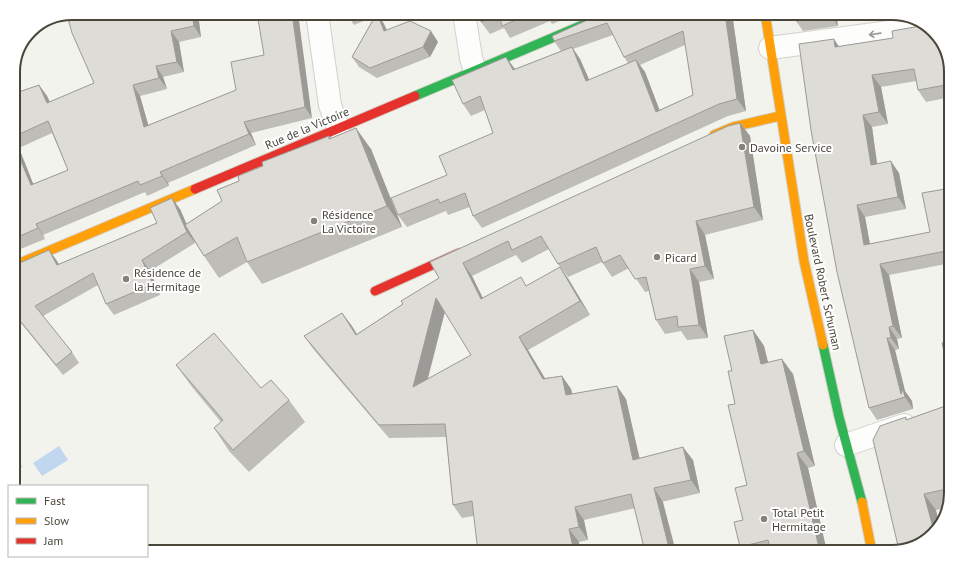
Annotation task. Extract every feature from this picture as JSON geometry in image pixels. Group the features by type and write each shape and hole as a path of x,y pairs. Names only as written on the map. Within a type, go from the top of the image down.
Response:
{"street":[{"path":"318,20 330,105 338,128"},
{"path":"465,20 471,58 476,71"},
{"name":"Rue de la Victoire","path":"20,263 595,20"},
{"name":"Boulevard Robert Schuman","path":"766,20 804,261 846,445 862,501 871,545"},
{"path":"770,48 919,28"},
{"path":"704,140 733,127 780,116"},
{"path":"375,291 468,249"},
{"path":"846,445 923,418"}],"water":[{"path":"59,446 68,460 42,476 33,463"}],"building":[{"path":"68,20 193,20 194,26 171,31 177,62 156,66 159,78 133,85 144,127 236,90 231,62 264,55 258,20 293,20 305,107 244,122 249,134 160,172 162,176 140,185 138,181 36,224 38,228 20,236 20,159 31,185 68,170 48,121 20,134 20,92 39,85 47,103 94,83 72,33"},
{"path":"373,20 380,20 384,31 410,21 431,31 423,47 370,68 352,57"},
{"path":"500,20 516,20 502,26"},
{"path":"587,20 726,20 737,99 719,104 473,216 465,193 440,203 438,199 398,215 391,198 447,175 439,156 493,133 480,96 463,104 452,80 506,57 513,70 572,47 586,81 636,60 656,112 693,95 683,31 624,57 607,23 554,41 552,36"},
{"path":"917,27 931,38 939,49 943,62 944,85 918,90 914,69 872,75 879,112 863,115 871,165 891,161 898,197 857,205 864,245 930,232 922,193 944,189 944,251 880,264 893,326 889,327 891,338 887,338 901,394 903,389 905,397 869,408 837,272 811,130 799,44 834,39 835,47 893,38 892,31"},
{"path":"740,123 754,207 696,221 705,266 690,269 699,325 678,327 677,316 656,320 646,277 635,279 620,255 603,263 596,247 558,264 541,236 512,250 508,241 463,263 481,299 521,277 526,286 560,267 580,301 519,337 543,379 562,376 566,395 617,386 633,460 683,447 691,480 654,488 668,545 643,545 631,494 575,507 579,527 569,529 572,545 477,545 472,501 453,505 445,424 379,425 304,336 342,313 356,335 403,304 401,301 439,278 430,262 728,126","holes":["436,298 471,355 413,387"]},
{"name":"Résidence La Victoire","path":"356,128 387,206 247,262 237,237 204,256 185,225 222,201 217,190 239,181 238,176 263,166 262,162 329,136 329,139"},
{"path":"172,198 187,232 142,260 153,284 106,304 93,273 35,306 72,352 56,365 20,321 20,263 49,250 57,265 157,223 150,208"},
{"path":"753,330 761,364 782,359 804,451 797,453 818,545 769,545 768,540 748,545 740,545 734,522 743,520 735,488 747,485 728,405 735,404 728,371 732,371 724,336"},
{"path":"214,333 261,388 271,380 289,400 233,450 214,428 223,420 176,365"},
{"path":"944,406 944,490 924,494 932,525 929,530 912,541 898,545 873,440 880,426 906,417 906,420"}],"traffic: fast":[{"path":"415,96 594,20"},
{"path":"823,345 839,417 862,502"}],"traffic: slow":[{"path":"766,20 804,261 823,345"},
{"path":"714,135 733,127 780,116"},
{"path":"20,263 195,189"},
{"path":"862,502 871,545"}],"traffic: jam":[{"path":"195,189 415,96"},
{"path":"375,291 459,253"}],"place":[{"name":"Davoine Service","path":"742,147"},
{"name":"Résidence La Victoire","path":"314,221"},
{"name":"Picard","path":"657,257"},
{"name":"Résidence de la Hermitage","path":"126,279"},
{"name":"Total Petit Hermitage","path":"764,519"}]}
